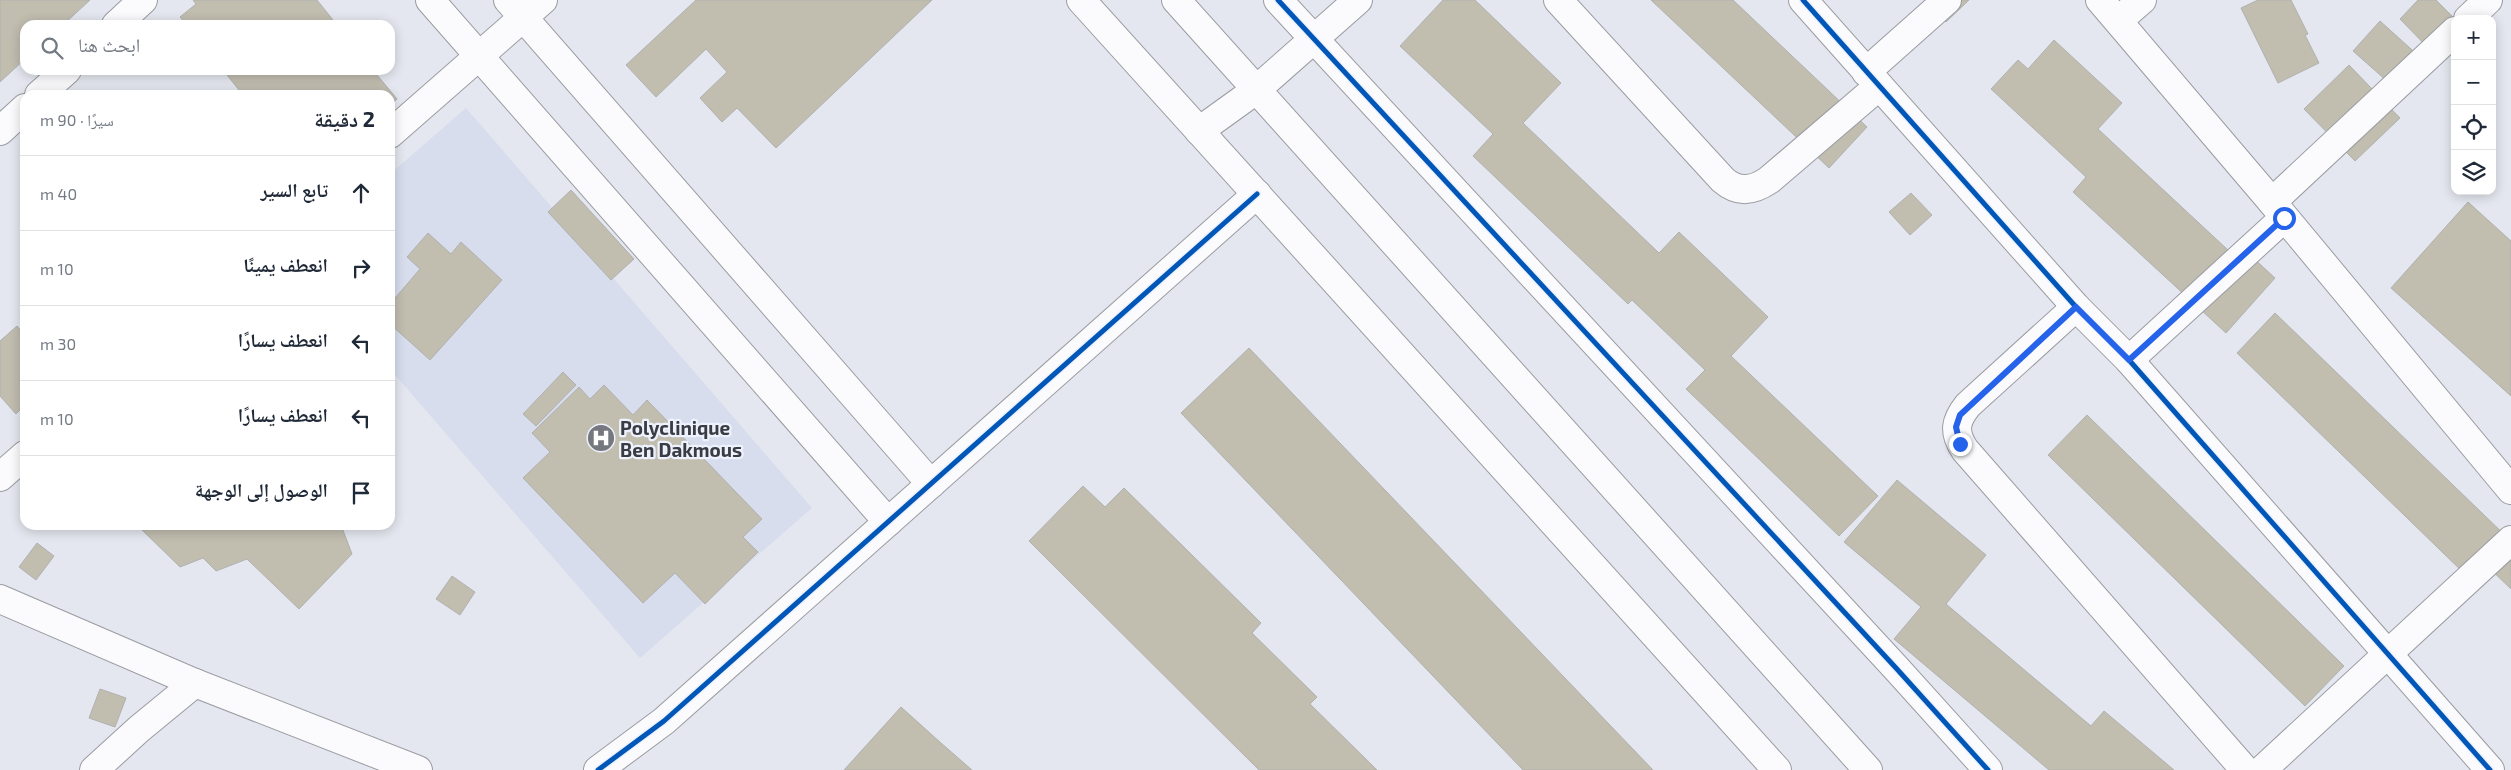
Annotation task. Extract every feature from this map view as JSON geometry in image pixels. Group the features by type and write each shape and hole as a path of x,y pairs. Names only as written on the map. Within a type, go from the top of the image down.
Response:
{"main road":[{"path":"121,20 143,0"},
{"path":"430,0 888,522"},
{"path":"1081,0 1777,770"},
{"path":"1176,0 1868,770"},
{"path":"1278,0 1889,660 1988,770"},
{"path":"1199,131 1256,90 1358,0"},
{"path":"1558,0 1723,180 1737,189 1755,188 1769,180 1872,79 1947,0"},
{"path":"1803,0 2076,307 2129,360 2490,770"},
{"path":"2100,0 2119,20 2511,490"},
{"path":"2119,20 2142,0"},
{"path":"2472,15 2488,0"},
{"path":"395,130 479,55 525,6 931,484"},
{"path":"2129,360 2451,35"},
{"path":"45,90 62,75"},
{"path":"0,131 20,113"},
{"path":"598,770 664,721 1257,194"},
{"path":"2076,307 1968,405 1960,415 1956,434 1965,450 2245,770"},
{"path":"0,477 20,459"},
{"path":"2262,770 2511,540"},
{"path":"0,599 195,683 418,770"},
{"path":"94,770 139,729 195,683"}],"shaded area":[{"name":"Polyclinique Ben Dakmous","path":"466,108 812,508 640,658 395,375 395,170"}],"building":[{"path":"0,0 90,0 68,20 20,20 20,64 0,82"},
{"path":"193,0 317,0 333,20 183,20 180,17 196,4"},
{"path":"696,0 932,0 776,148 737,108 722,122 700,98 727,72 706,49 656,97 626,65"},
{"path":"1443,0 1475,0 1561,83 1523,123 1659,253 1679,232 1768,317 1731,356 1878,496 1839,536 1686,389 1705,370 1632,300 1628,304 1473,156 1493,134 1400,46"},
{"path":"1651,0 1733,0 1867,127 1829,168"},
{"path":"1924,0 1969,0 1946,22"},
{"path":"2258,0 2291,0 2308,34 2305,35 2319,63 2278,83 2241,8"},
{"path":"2418,0 2436,0 2451,15 2451,26 2435,55 2400,19"},
{"path":"2380,21 2431,67 2405,97 2353,51"},
{"path":"2054,40 2122,103 2098,129 2229,251 2237,243 2275,278 2226,333 2073,192 2086,177 1991,89 2018,60 2028,69"},
{"path":"2349,65 2400,118 2355,161 2304,109"},
{"path":"227,75 377,75 390,90 239,90"},
{"path":"571,190 634,259 611,280 548,212"},
{"path":"1911,193 1932,215 1910,235 1889,212"},
{"path":"2468,202 2511,241 2511,396 2391,288"},
{"path":"428,233 451,254 461,242 502,280 430,360 395,328 395,298 420,269 407,257"},
{"path":"2275,313 2511,541 2511,589 2484,563 2470,579 2237,353"},
{"path":"17,326 20,329 20,410 16,414 0,396 0,341"},
{"path":"1249,348 1653,770 1523,770 1181,413"},
{"path":"563,372 576,385 536,426 523,414"},
{"path":"604,385 633,415 647,400 762,519 743,537 758,552 705,604 675,573 643,603 523,478 550,452 532,433 579,387 590,399"},
{"path":"2087,415 2344,666 2305,706 2048,455"},
{"path":"1897,480 1986,555 1946,604 2091,726 2104,711 2174,770 2049,770 1894,639 1921,607 1844,542"},
{"path":"1083,486 1105,507 1124,488 1261,623 1252,633 1317,697 1310,704 1377,770 1259,770 1029,541"},
{"path":"142,530 343,530 352,554 299,609 247,559 216,571 203,558 180,567"},
{"path":"37,543 54,556 36,580 19,567"},
{"path":"452,576 475,592 460,615 436,599"},
{"path":"100,689 126,698 115,727 89,718"},
{"path":"901,707 941,743 972,770 844,770"}],"cycle path":[{"path":"1278,0 1896,668 1988,770"},
{"path":"1803,0 2076,307 2129,360 2490,770"},
{"path":"598,770 664,721 1257,194"}],"place":[{"name":"Polyclinique Ben Dakmous","path":"601,438"}],"route":[{"path":"1960,444 1956,434 1957,422 1968,405 2076,307 2129,360 2284,218"}]}
